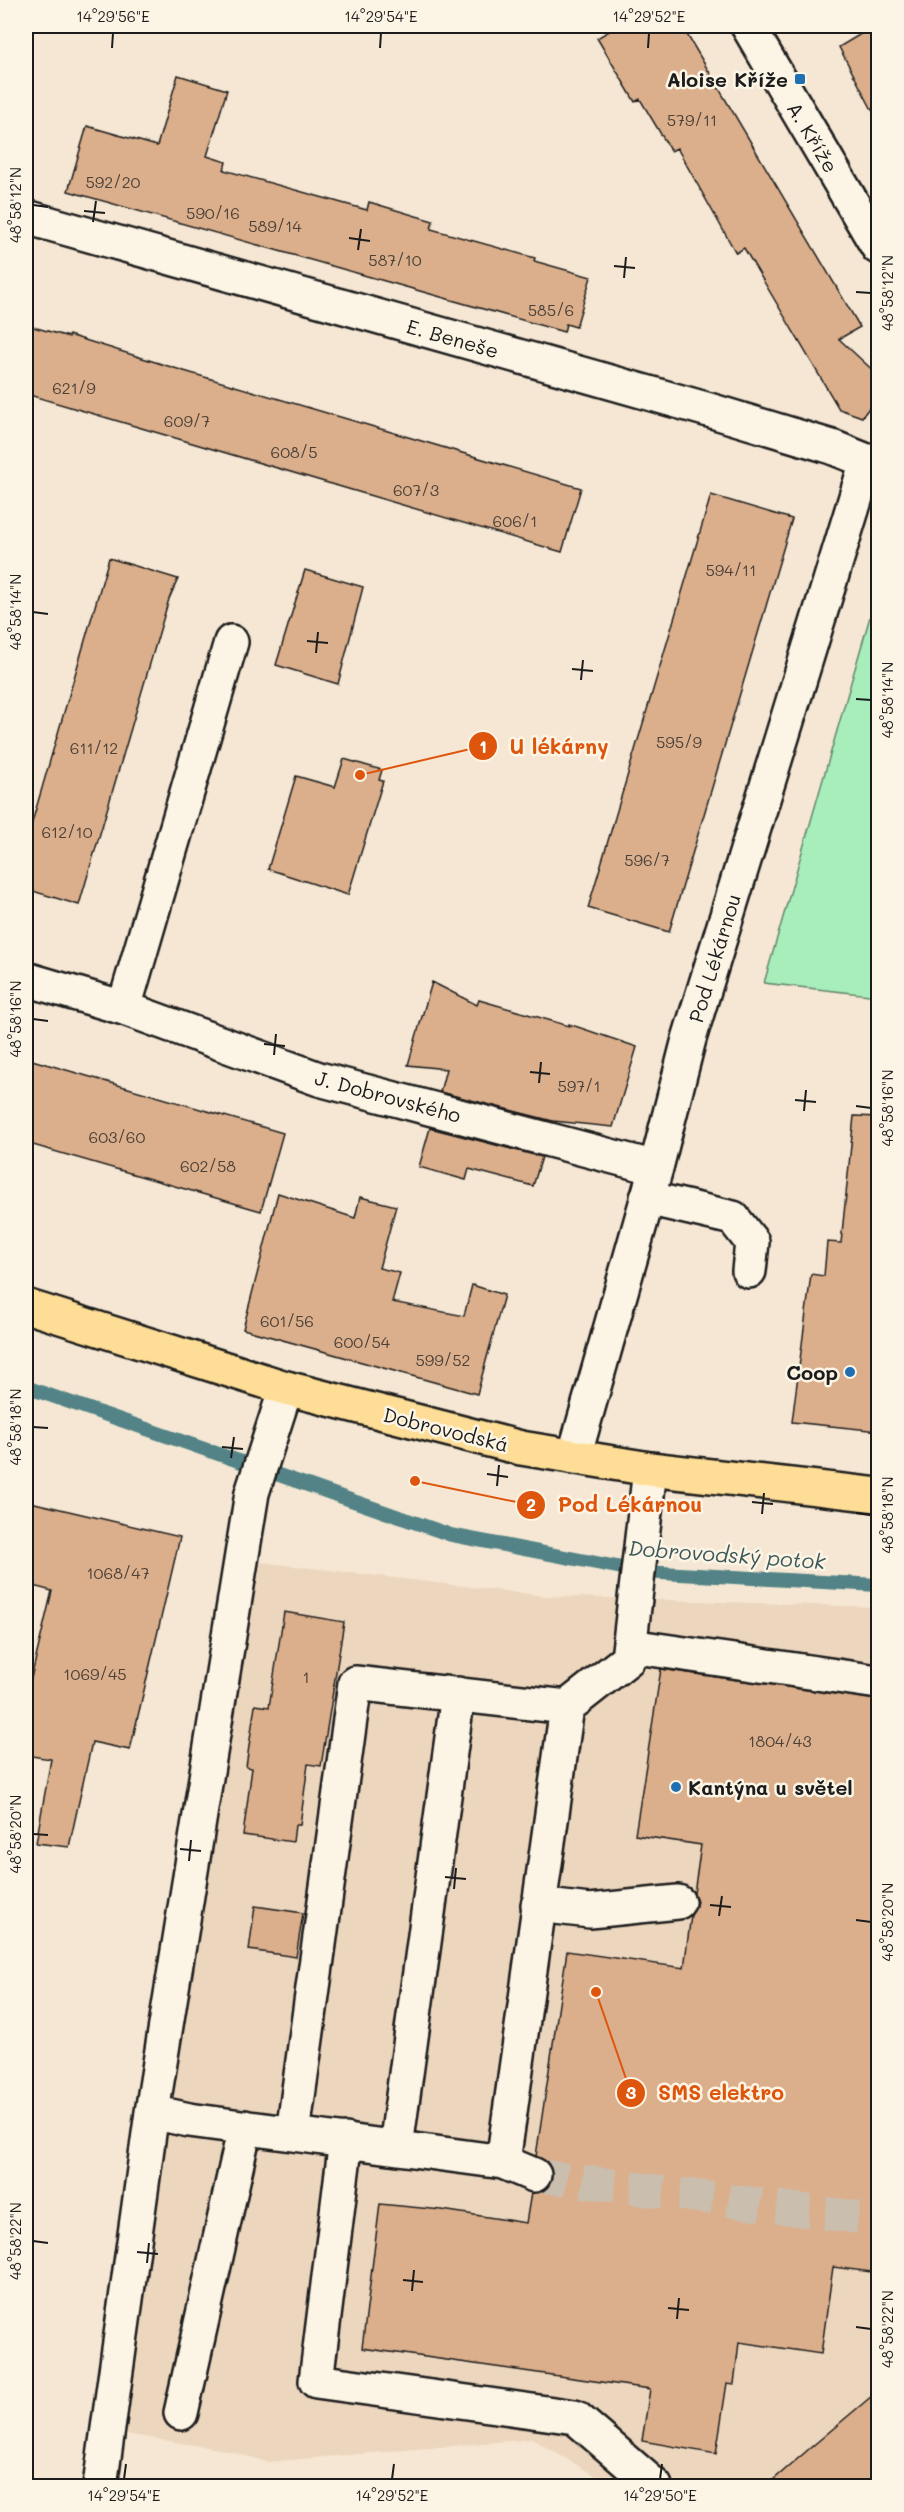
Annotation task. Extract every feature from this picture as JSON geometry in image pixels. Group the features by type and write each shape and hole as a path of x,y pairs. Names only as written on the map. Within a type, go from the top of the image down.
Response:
{"main road":[{"name":"Dobrovodská","path":"26,1305 286,1388 521,1448 650,1469 879,1495"}],"street":[{"name":"A. Kříže","path":"748,26 879,247"},
{"name":"E. Beneše","path":"26,218 708,410 873,461"},
{"name":"Pod Lékárnou","path":"574,1457 652,1183 689,1038 873,461"},
{"path":"124,1008 231,642"},
{"name":"J. Dobrovského","path":"26,979 124,1008 319,1079 652,1183 733,1218 752,1242 749,1270"},
{"path":"100,2487 152,2112 252,1493 286,1388"},
{"path":"503,2162 567,1707 628,1659 650,1469"},
{"path":"630,1646 879,1682"},
{"path":"293,2133 355,1683 567,1707"},
{"path":"396,2147 458,1694"},
{"path":"538,1905 590,1911 678,1902"},
{"path":"152,2112 503,2162 534,2175"},
{"path":"181,2414 245,2127"},
{"path":"346,2140 316,2381 575,2417 655,2487"}],"shaded area":[{"path":"252,1561 546,1596 878,1607 878,2486 613,2486 532,2439 267,2462 225,2450 118,2433"}],"green space":[{"path":"878,589 878,996 764,983"}],"building":[{"path":"618,26 682,26 860,327 839,339 879,376 879,395 862,417 839,409 744,248 736,253 677,148 671,151 640,99 635,102 597,38"},
{"path":"874,26 879,26 879,123 839,47"},
{"path":"178,75 227,90 207,156 226,162 224,170 367,210 369,202 433,221 431,229 535,258 534,261 591,277 576,327 566,324 564,332 68,191 87,126 157,146"},
{"path":"26,325 69,337 69,335 581,488 562,552 26,394"},
{"path":"711,495 792,519 669,932 588,908"},
{"path":"109,558 178,579 169,599 79,905 26,889 26,843"},
{"path":"305,570 363,587 338,684 276,665"},
{"path":"344,759 382,770 379,780 383,781 348,895 268,869 296,776 335,787"},
{"path":"432,982 477,1005 479,1000 569,1026 569,1024 637,1047 613,1127 553,1121 440,1092 446,1069 408,1065"},
{"path":"32,1060 283,1133 261,1211 26,1143 26,1081"},
{"path":"854,1116 879,1117 879,1431 792,1422 811,1274 824,1276 827,1242 841,1243"},
{"path":"430,1128 542,1157 533,1186 469,1169 466,1180 419,1167"},
{"path":"278,1193 355,1218 360,1197 396,1206 379,1268 400,1273 392,1302 464,1316 472,1285 504,1295 477,1394 243,1329"},
{"path":"26,1501 180,1537 130,1750 92,1742 69,1847 36,1843 51,1759 26,1755 26,1699 52,1591 26,1584"},
{"path":"284,1612 344,1622 321,1766 308,1764 300,1825 295,1825 293,1842 243,1835 252,1768 246,1767 255,1705 269,1707"},
{"path":"661,1669 879,1700 879,2273 833,2267 821,2354 739,2342 734,2384 727,2383 716,2454 642,2441 650,2389 362,2348 380,2204 442,2210 526,2223 531,2193 545,2190 551,2183 553,2173 549,2164 536,2156 567,1951 684,1968 691,1915 697,1901 694,1893 701,1845 635,1835"},
{"path":"255,1906 303,1913 296,1957 249,1950"},
{"path":"879,2390 879,2487 765,2487 816,2443"}],"waterway":[{"name":"Dobrovodský potok","path":"26,1387 451,1535 643,1572 878,1585"}],"tunnel":[{"path":"534,2175 878,2220"}],"place":[{"name":"Aloise Kříže","path":"800,79"},
{"name":"U lékárny","path":"360,775"},
{"name":"Coop","path":"850,1372"},
{"name":"Pod Lékárnou","path":"415,1481"},
{"name":"Kantýna u světel","path":"676,1787"},
{"name":"SMS elektro","path":"596,1992"}]}
